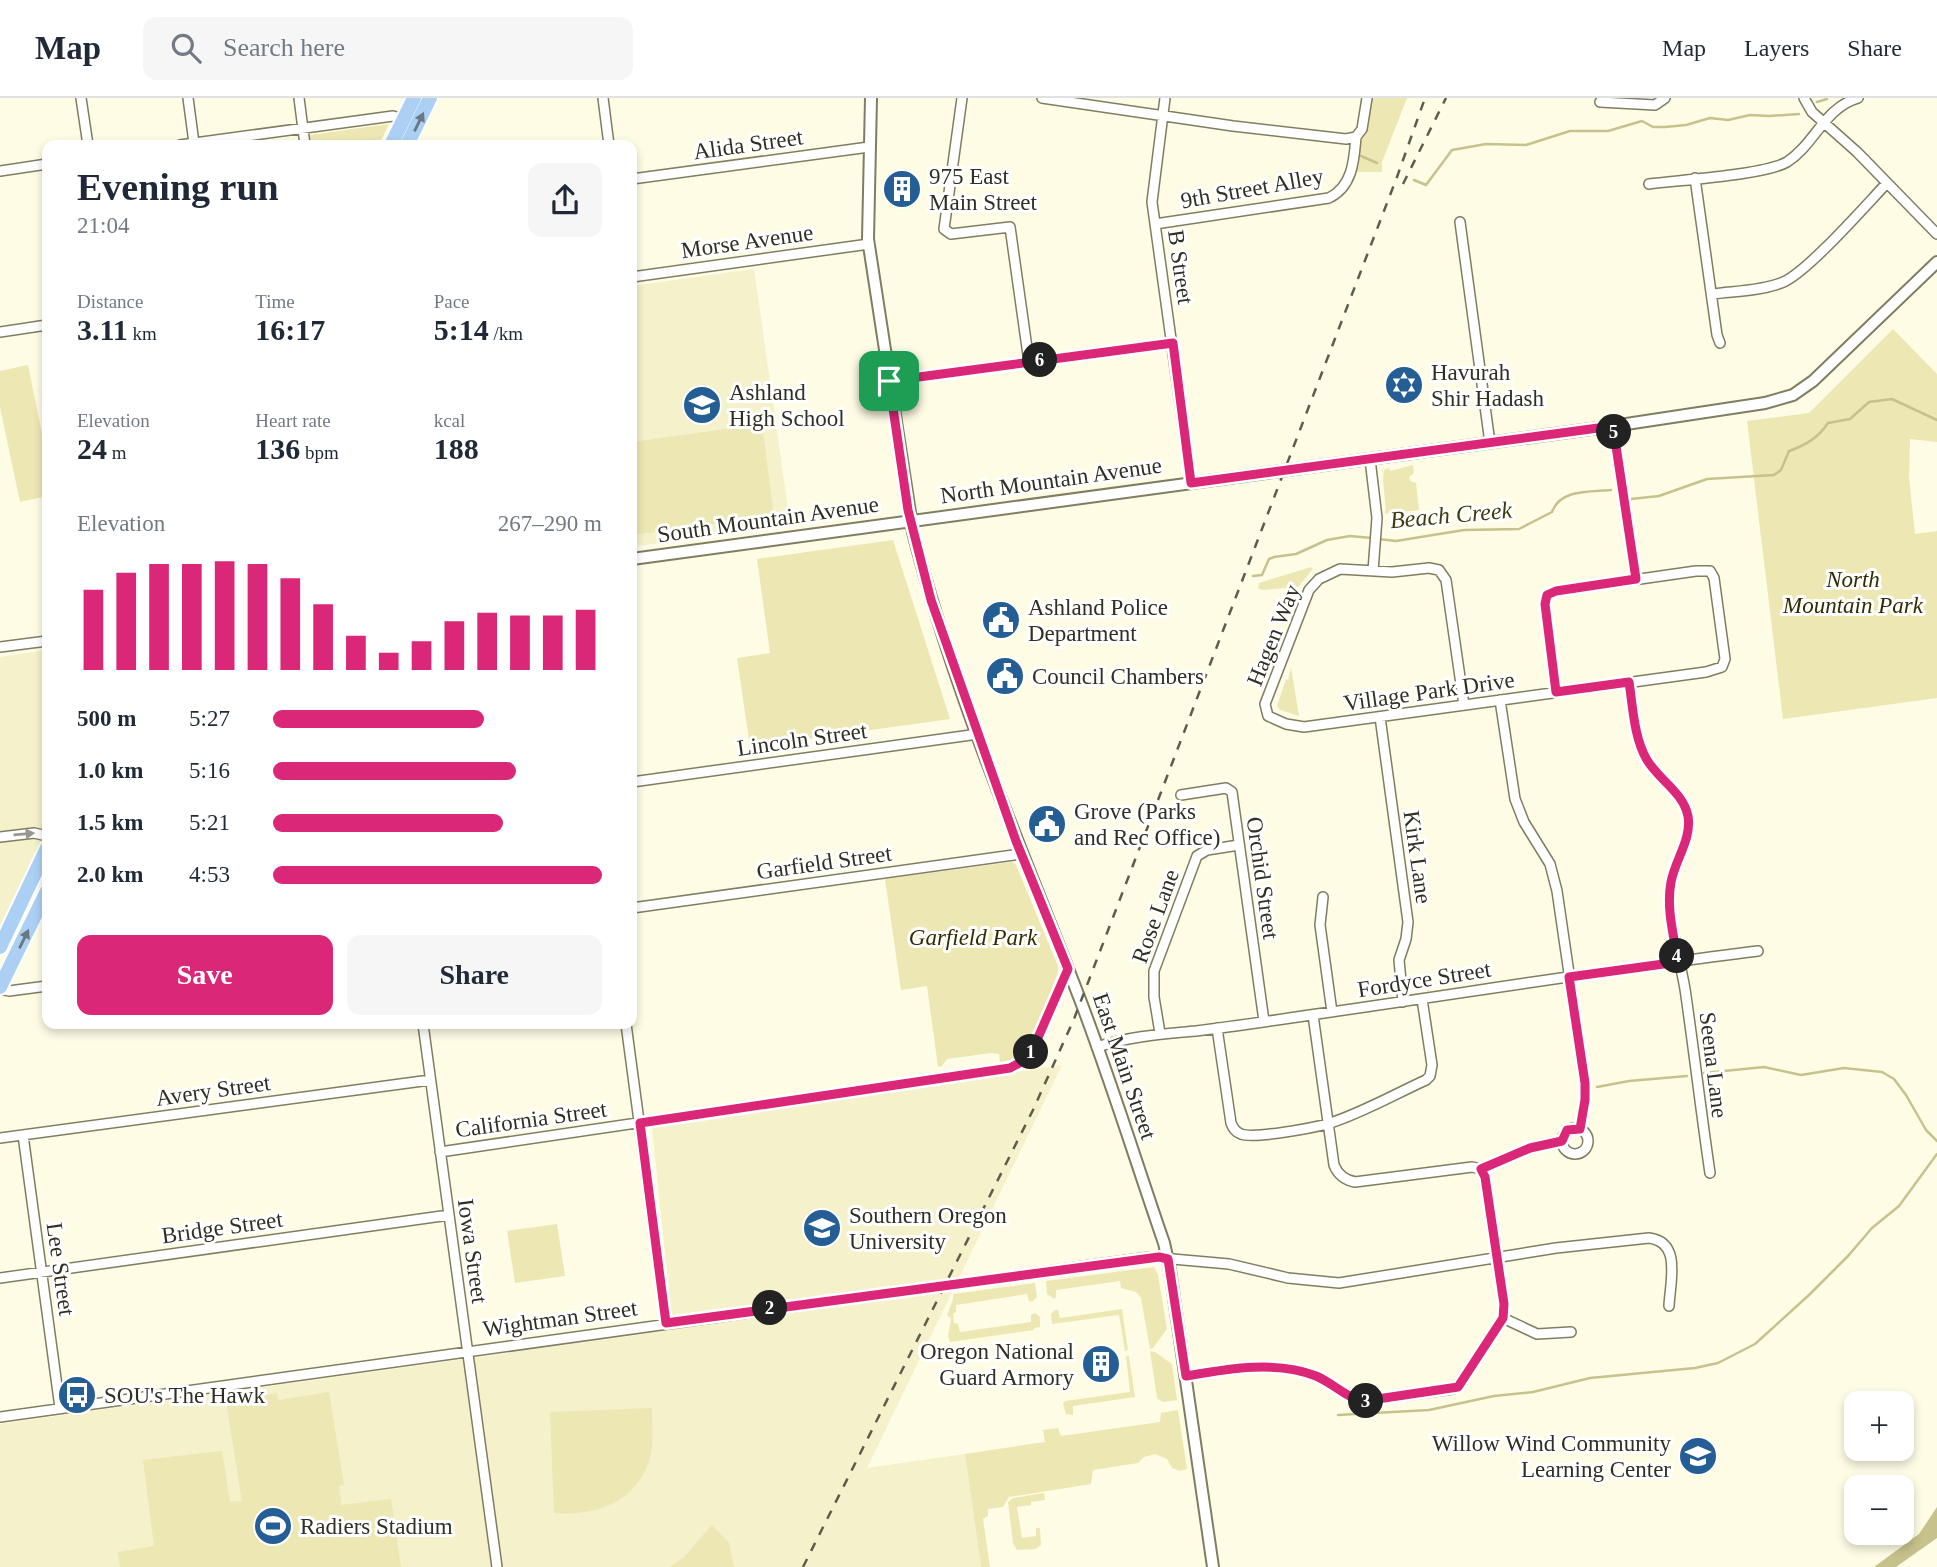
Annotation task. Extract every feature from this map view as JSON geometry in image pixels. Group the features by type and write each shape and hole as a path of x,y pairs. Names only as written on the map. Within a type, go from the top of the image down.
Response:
{"main road":[{"path":"394,140 414,98"},
{"path":"409,140 430,98"},
{"path":"0,947 42,859"},
{"path":"0,988 42,901"}],"street":[{"path":"81,98 87,140"},
{"path":"188,98 194,140"},
{"path":"299,98 304,140"},
{"path":"603,98 608,140"},
{"name":"East Main Street","path":"871,98 869,244 911,521 935,613 1021,854 1097,1046 1168,1259 1213,1567"},
{"path":"962,98 944,229 951,234 1010,227 1029,362"},
{"path":"1042,98 1346,139 1356,137"},
{"name":"B Street","path":"1165,98 1152,202 1191,483"},
{"name":"9th Street Alley","path":"1155,224 1329,198 1346,185 1353,162 1356,137 1362,129 1367,98"},
{"path":"1600,102 1655,104 1665,98"},
{"path":"1804,98 1812,112 1937,234"},
{"path":"1649,184 1778,166 1797,155 1823,121 1841,105 1858,98"},
{"path":"216,140 393,116 404,119"},
{"name":"Alida Street","path":"637,178 869,147"},
{"path":"0,171 42,165"},
{"path":"1695,178 1720,343"},
{"path":"1712,295 1770,286 1788,280 1887,183"},
{"path":"1460,222 1490,443"},
{"name":"Morse Avenue","path":"637,276 869,244"},
{"name":"North Mountain Avenue","path":"911,521 1765,403 1793,395 1814,382 1937,262"},
{"path":"0,332 42,327"},
{"path":"889,381 1173,343"},
{"path":"1556,692 1545,604 1547,595 1556,591 1636,579 1613,426"},
{"path":"1370,459 1377,524 1373,571"},
{"name":"South Mountain Avenue","path":"637,558 911,521"},
{"name":"Hagen Way","path":"1268,716 1265,704 1309,590 1326,574 1340,569 1398,572 1434,568 1443,574 1464,705"},
{"name":"Village Park Drive","path":"1268,716 1299,727 1706,672 1722,667 1725,659 1714,578 1710,571 1636,579"},
{"path":"0,647 42,642"},
{"name":"Seena Lane","path":"1629,682 1637,736 1642,748 1657,774 1679,796 1688,817 1689,830 1674,868 1669,898 1678,962 1683,975 1710,1173"},
{"path":"1500,700 1516,799 1524,822 1544,853 1554,877 1585,1083 1580,1129 1588,1140 1582,1152 1569,1153 1562,1141"},
{"name":"Kirk Lane","path":"1380,717 1408,922 1399,960 1403,1002"},
{"name":"Lincoln Street","path":"637,781 978,734"},
{"name":"Orchid Street","path":"1181,795 1226,788 1231,790 1264,1021"},
{"path":"0,837 34,833 42,835"},
{"name":"Rose Lane","path":"1160,1033 1154,997 1154,971 1197,856 1207,850 1239,845"},
{"name":"Garfield Street","path":"637,907 1021,854"},
{"path":"1322,897 1320,925 1332,1012"},
{"name":"Fordyce Street","path":"1097,1046 1160,1033 1217,1028 1758,951"},
{"name":"California Street","path":"440,1152 1010,1068 1023,1061 1033,1049 1068,969"},
{"path":"0,988 9,991 42,987"},
{"path":"1217,1028 1231,1123 1235,1131 1252,1136 1328,1124 1426,1080 1430,1076 1432,1065 1422,999"},
{"path":"1313,1014 1334,1165 1337,1172 1350,1181 1472,1167 1481,1169 1530,1148 1562,1141"},
{"name":"Iowa Street","path":"424,1029 497,1567"},
{"path":"627,1029 666,1323"},
{"name":"Avery Street","path":"0,1138 430,1080"},
{"path":"1562,1141 1567,1130 1580,1129"},
{"name":"Lee Street","path":"23,1135 60,1408"},
{"path":"1186,1376 1252,1368 1300,1372 1315,1376 1353,1398 1364,1401 1458,1387 1503,1318 1504,1304 1485,1177 1481,1169"},
{"name":"Bridge Street","path":"0,1278 449,1215"},
{"name":"Wightman Street","path":"0,1417 1150,1257 1229,1264 1288,1278 1339,1283 1556,1248 1636,1238 1656,1239 1662,1241 1670,1250 1672,1262 1669,1306"},
{"path":"1503,1318 1537,1334 1571,1332"}],"shaded area":[{"name":"Ashland High School","path":"754,269 790,523 637,546 637,285"},
{"path":"42,651 42,841 0,926 0,657"},
{"name":"Southern Oregon University","path":"1062,1065 867,1468 965,1454 981,1567 0,1567 0,1424 673,1330 652,1127"},
{"path":"1937,1507 1937,1538 1896,1567 1874,1567 1904,1545 1914,1545 1914,1538"}],"green space":[{"path":"1367,98 1407,98 1382,162 1382,172 1356,172"},
{"path":"389,124 381,140 310,140 309,135"},
{"name":"North Mountain Park","path":"1893,329 1937,374 1937,442 1910,439 1909,477 1915,534 1937,531 1937,698 1783,719 1747,421 1809,413"},
{"path":"28,365 42,434 42,497 20,502 0,407 0,371"},
{"path":"755,425 763,432 773,509 766,517 637,534 637,441"},
{"path":"1413,465 1414,473 1409,477 1410,481 1416,483 1419,510 1385,514 1384,470"},
{"path":"893,540 950,719 750,747 737,658 770,653 757,559"},
{"path":"1311,567 1313,569 1298,587 1258,588 1259,583"},
{"path":"1291,667 1299,716 1280,710 1277,706"},
{"name":"Garfield Park","path":"1012,862 1016,865 1058,966 1058,972 1031,1044 1021,1054 1014,1059 1000,1062 999,1054 991,1053 947,1059 938,1067 927,986 901,990 885,879"},
{"path":"557,1224 565,1276 515,1283 507,1231"},
{"path":"1154,1267 1158,1275 1167,1329 1150,1349 1141,1298 1136,1292 1121,1288 1120,1281 1056,1290 1054,1299 1047,1294 1046,1281"},
{"path":"1035,1283 1037,1297 1032,1302 1027,1294 956,1305 954,1323 958,1324 960,1332 1031,1322 1031,1315 1035,1313 1040,1317 1040,1327 950,1342 948,1336 951,1319 947,1315 953,1294"},
{"path":"1122,1309 1128,1350 1125,1351 1119,1315 1052,1324 1051,1314 1055,1310 1058,1310 1060,1318"},
{"path":"1150,1351 1172,1364 1177,1400 1163,1402 1157,1398"},
{"path":"1126,1356 1129,1356 1135,1397 1073,1406 1073,1415 1066,1414 1063,1404 1065,1401 1130,1392"},
{"name":"Radiers Stadium","path":"329,1392 344,1485 339,1486 341,1505 391,1499 401,1567 120,1567 118,1552 154,1546 143,1460 222,1451 230,1502 242,1501 226,1402 277,1393 278,1400"},
{"path":"652,1408 652,1447 648,1465 630,1491 618,1501 588,1512 554,1513 550,1412"},
{"path":"1178,1410 1187,1469 1180,1471 1172,1468 1167,1459 1155,1454 1144,1457 1138,1463 1093,1470 1091,1484 1009,1497 1003,1507 988,1509 988,1516 983,1519 990,1567 981,1567 965,1454 1045,1442 1043,1430 1058,1428 1061,1436 1160,1422 1161,1413"},
{"path":"1044,1493 1045,1500 1017,1507 1022,1538 1036,1536 1036,1528 1040,1528 1041,1545 1036,1549 1017,1550 1013,1543 1008,1502 1013,1498"},
{"path":"712,1525 729,1543 734,1567 670,1567 683,1558"}],"waterway":[{"path":"1817,102 1827,99"},
{"path":"1414,180 1426,185 1452,150 1486,144 1526,145 1570,131 1608,131 1642,121 1653,127 1665,127 1686,125 1710,118 1728,120 1750,115 1799,114"},
{"path":"1361,156 1377,163"},
{"name":"Beach Creek","path":"1631,499 1659,496 1707,479 1774,475 1781,470 1789,451 1811,440 1828,423 1850,419 1869,402 1892,399 1937,420"},
{"name":"Beach Creek","path":"1378,539 1396,541 1464,530 1519,529 1552,512 1556,505 1569,495 1611,490"},
{"name":"Beach Creek","path":"1253,576 1262,575 1269,559 1296,554 1327,540 1350,536 1372,538"},
{"path":"1704,1073 1764,1067 1801,1075 1844,1068 1882,1072 1894,1079 1926,1130 1937,1141"},
{"path":"1597,1087 1687,1076"},
{"path":"1338,1415 1429,1410 1494,1396 1533,1392 1590,1378 1695,1368 1718,1363 1755,1344 1809,1295 1872,1228 1899,1206 1937,1154"}],"railway":[{"path":"803,1567 1033,1110 1074,1019 1425,98"},
{"path":"1403,184 1446,98"}],"place":[{"name":"975 East Main Street","path":"902,189"},
{"name":"Havurah Shir Hadash","path":"1404,385"},
{"name":"Ashland High School","path":"702,405"},
{"name":"Ashland Police Department","path":"1001,620"},
{"name":"Council Chambers","path":"1005,676"},
{"name":"Grove (Parks and Rec Office)","path":"1047,824"},
{"name":"Southern Oregon University","path":"822,1228"},
{"name":"Oregon National Guard Armory","path":"1101,1364"},
{"name":"SOU's The Hawk","path":"77,1395"},
{"name":"Willow Wind Community Learning Center","path":"1698,1456"},
{"name":"Radiers Stadium","path":"273,1526"}],"route":[{"path":"1173,343 1191,483 1613,426 1636,579 1556,591 1547,595 1545,604 1556,692 1629,682 1637,736 1647,760 1684,804 1689,830 1674,868 1669,898 1678,962 1569,977 1585,1083 1580,1129 1567,1130 1562,1141 1530,1148 1481,1169 1485,1177 1504,1304 1503,1318 1458,1387 1364,1401 1353,1398 1315,1376 1300,1372 1252,1368 1186,1376 1168,1259 1159,1257 666,1323 640,1123 1010,1068 1028,1057 1033,1049 1068,969 1016,841 931,600 908,510 889,381 1173,343"}]}
